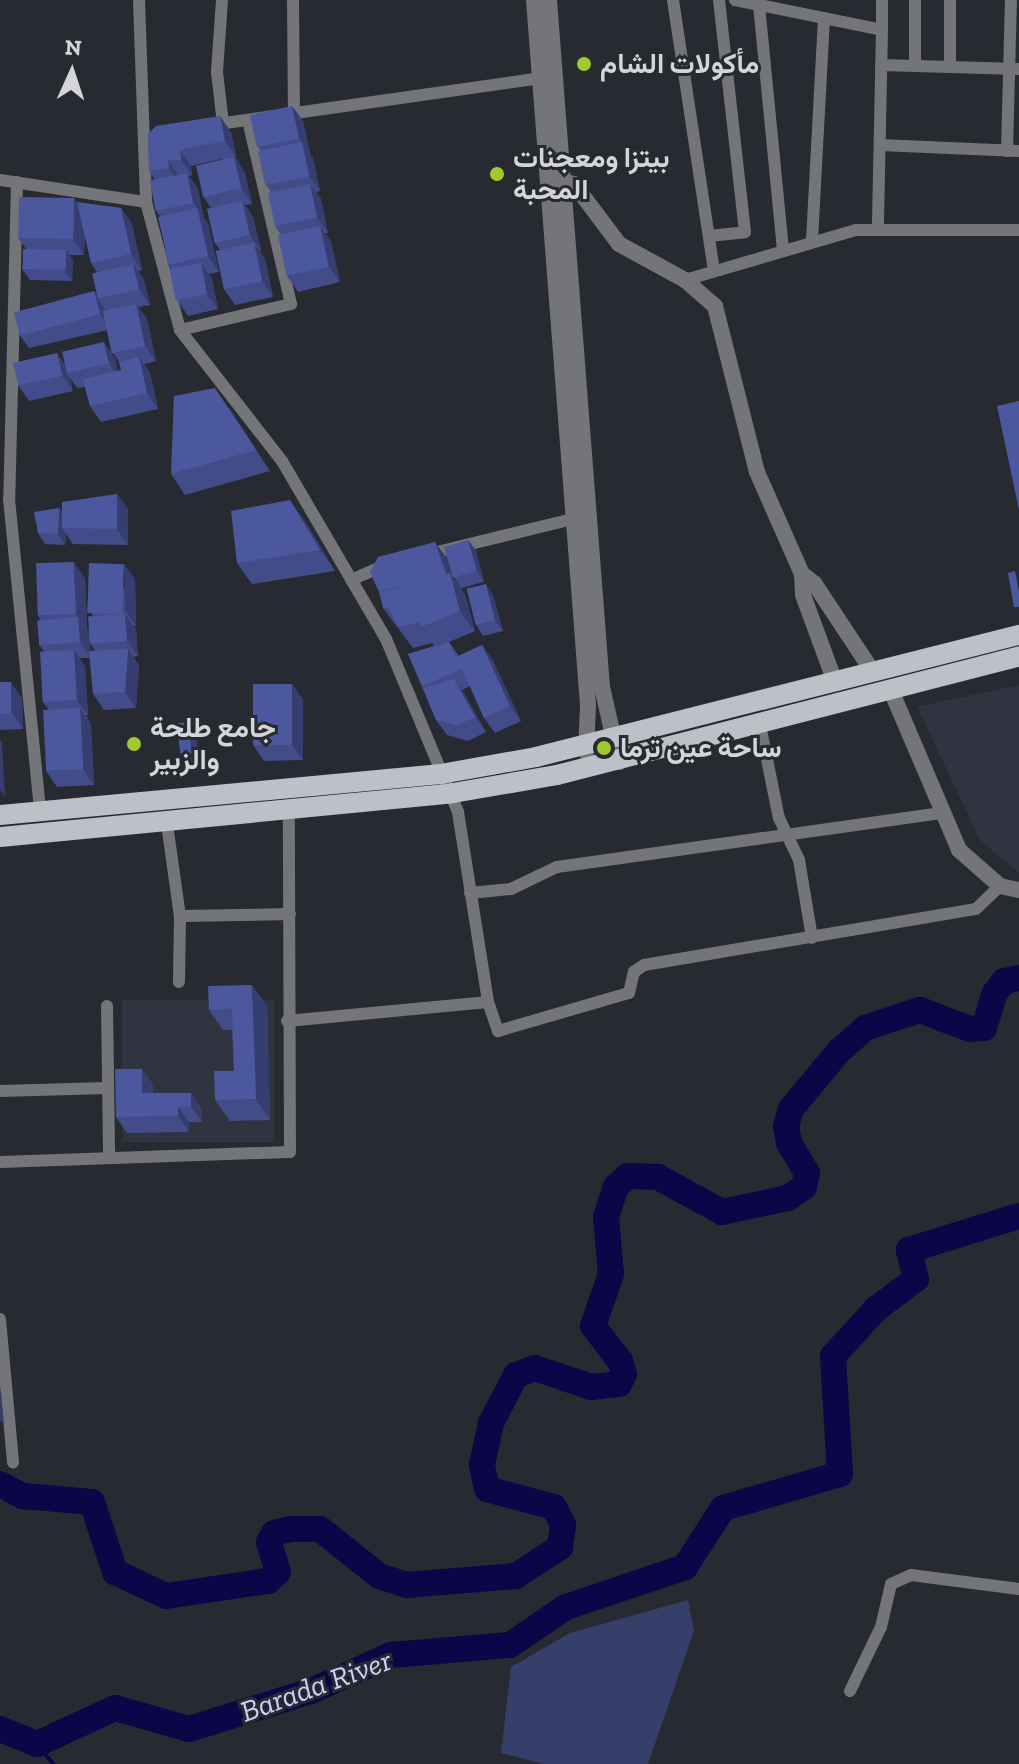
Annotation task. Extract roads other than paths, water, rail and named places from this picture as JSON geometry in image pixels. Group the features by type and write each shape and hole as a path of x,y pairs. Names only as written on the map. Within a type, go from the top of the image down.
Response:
{"main road":[{"path":"0,815 441,774 616,740 1019,635"},
{"path":"0,837 167,824 453,793 619,762 1019,656"}],"street":[{"path":"139,0 146,202 180,330 282,461 386,639 441,774 453,793 488,1002 498,1031 629,993 634,972 644,965 976,909 1000,886"},
{"path":"222,0 217,72 223,124"},
{"path":"293,0 294,114"},
{"path":"534,0 540,78 555,181 570,232 602,687 619,762"},
{"path":"549,0 555,181 552,233 588,705 586,747 592,768"},
{"path":"673,0 714,270"},
{"path":"709,236 745,232 719,0"},
{"path":"735,0 882,30"},
{"path":"878,227 882,0"},
{"path":"915,0 915,66"},
{"path":"950,0 950,66"},
{"path":"880,145 1013,151 1011,0"},
{"path":"759,5 783,248"},
{"path":"812,240 824,18"},
{"path":"881,65 1014,69"},
{"path":"191,128 540,78"},
{"path":"180,330 291,304 248,121"},
{"path":"144,133 160,131"},
{"path":"0,180 146,202"},
{"path":"555,181 574,184 619,244 705,293 721,320 739,416 757,472 802,574 803,595 835,682"},
{"path":"17,182 6,401 9,499 40,811"},
{"path":"685,280 812,240 878,227 1019,230"},
{"path":"552,233 570,232"},
{"path":"351,580 373,567 573,519"},
{"path":"0,547 14,548"},
{"path":"802,574 814,583 873,672"},
{"path":"890,688 959,850 1000,886 1019,890"},
{"path":"760,725 787,836 799,860 812,938"},
{"path":"0,1162 290,1152 287,1021 289,811"},
{"path":"470,893 511,889 557,867 943,813"},
{"path":"167,824 180,916 179,982"},
{"path":"180,916 290,914"},
{"path":"287,1021 488,1002"},
{"path":"107,1006 109,1158"},
{"path":"0,1091 107,1088"},
{"path":"0,1319 13,1462"},
{"path":"850,1691 881,1627 891,1584 911,1575 1019,1589"}],"waterway":[{"path":"0,1484 23,1496 92,1502 115,1572 166,1596 268,1581 278,1572 269,1542 274,1533 290,1529 320,1529 379,1576 406,1585 516,1576 560,1547 563,1525 554,1507 487,1489 482,1465 491,1423 516,1375 535,1368 591,1387 619,1384 624,1374 620,1361 593,1326 611,1274 606,1217 616,1187 628,1176 658,1177 722,1212 788,1198 804,1187 807,1173 789,1143 786,1126 791,1109 839,1051 865,1028 920,1010 970,1029 984,1028 995,993 1004,981 1019,978"},
{"name":"Barada River","path":"0,1729 37,1744 115,1708 189,1729 311,1691 391,1655 510,1645 566,1607 685,1567 723,1508 840,1474 833,1356 876,1309 916,1279 909,1250 1019,1216"},
{"path":"37,1744 53,1764"}],"place":[{"name":"مأكولات الشام","path":"584,64"},
{"name":"بيتزا ومعجنات المحبة","path":"497,174"},
{"name":"جامع طلحة والزبير","path":"134,744"},
{"name":"ساحة عين ترما","path":"604,748"}]}
